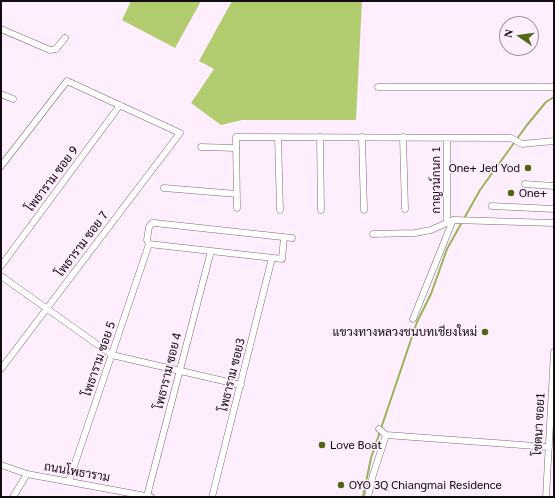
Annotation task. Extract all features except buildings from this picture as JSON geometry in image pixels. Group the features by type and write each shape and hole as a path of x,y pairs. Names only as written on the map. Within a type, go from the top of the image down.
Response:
{"street":[{"path":"1,29 50,50 56,49 65,38"},
{"path":"1,166 66,81 120,105"},
{"path":"378,87 554,87"},
{"path":"1,94 13,99"},
{"name":"โพธาราม ซอย 7","path":"1,369 180,133 120,105"},
{"name":"โพธาราม ซอย 9","path":"1,266 120,105"},
{"path":"237,208 236,137 510,138 522,144 554,141"},
{"path":"278,137 280,210"},
{"path":"320,137 321,210"},
{"path":"362,137 364,210"},
{"path":"402,138 405,209"},
{"name":"กาญวน์กนก 1","path":"447,138 450,221"},
{"path":"201,147 236,148"},
{"path":"525,184 554,186"},
{"path":"164,188 237,194"},
{"path":"492,206 554,209"},
{"path":"373,234 415,233 431,230 450,221 466,219 554,223"},
{"path":"413,319 450,221"},
{"name":"โพธาราม ซอย 5","path":"70,481 149,244 147,240 149,227 152,223 284,237"},
{"path":"149,244 282,259 284,237 292,238"},
{"name":"โพธาราม ซอย 4","path":"149,497 211,252"},
{"name":"โพธาราม ซอย3","path":"212,497 272,258"},
{"path":"1,276 112,355 241,385"},
{"name":"โชตนา ซอย1","path":"546,497 554,352"},
{"path":"379,429 386,435 549,447"},
{"path":"368,497 386,435"},
{"name":"ถนนโพธาราม","path":"1,464 27,474 149,497"},
{"path":"13,497 27,474"}],"green space":[{"path":"131,1 201,1 175,48 122,20"},
{"path":"232,1 362,1 356,120 242,120 221,125 191,103 214,69 199,61"}],"waterway":[{"path":"363,497 371,458 417,322 431,294 447,249 480,190 527,125 546,102 554,97"}],"place":[{"name":"One+ Jed Yod","path":"528,168"},
{"name":"One+","path":"511,193"},
{"name":"แขวงทางหลวงชนบทเชียงใหม่","path":"485,332"},
{"name":"Love Boat","path":"322,445"},
{"name":"OYO 3Q Chiangmai Residence","path":"341,485"}]}
